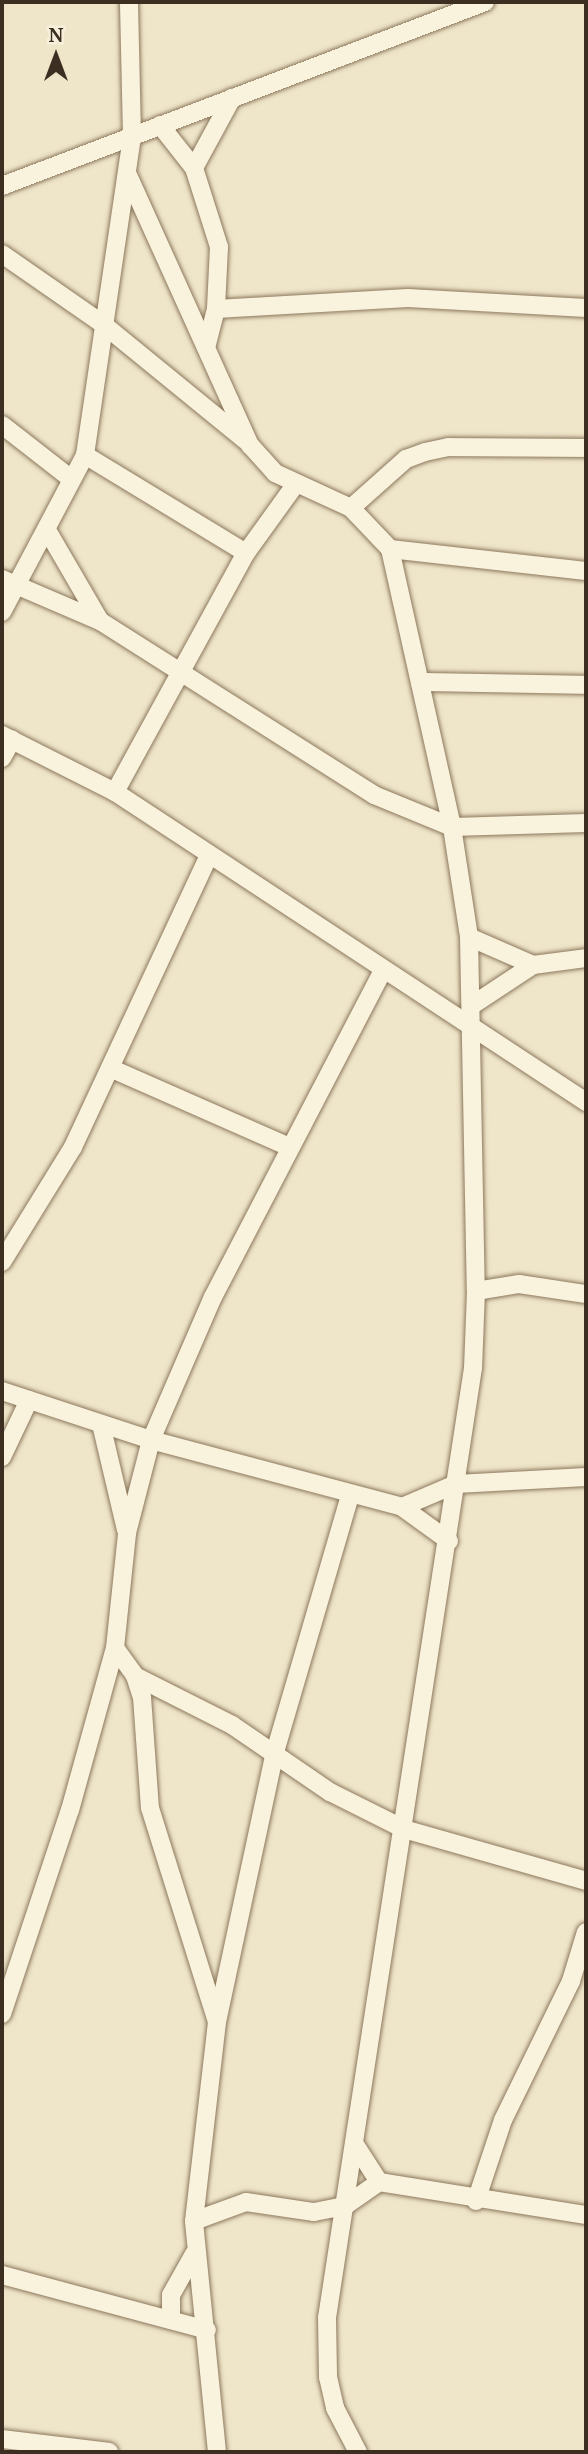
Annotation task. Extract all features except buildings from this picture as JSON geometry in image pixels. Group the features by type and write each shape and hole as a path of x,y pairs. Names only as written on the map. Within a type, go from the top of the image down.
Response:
{"street":[{"path":"2,612 9,584 47,530 85,455 132,136 129,2"},
{"path":"2,186 466,5 485,2"},
{"path":"194,168 232,98"},
{"path":"160,125 194,168 219,247 216,309 206,348"},
{"path":"127,173 250,445"},
{"path":"2,254 104,325 250,445 275,473 295,485 351,508 390,549 452,827 469,937 476,1291 473,1368 449,1541 327,2318 328,2377 335,2408 358,2452"},
{"path":"216,309 408,298 586,309"},
{"path":"2,425 71,478"},
{"path":"351,508 406,459 425,452 448,447 586,447"},
{"path":"85,455 246,553"},
{"path":"114,792 246,553 295,485"},
{"path":"47,530 100,621"},
{"path":"390,549 586,571"},
{"path":"9,584 100,621 178,675 374,795 452,827 586,823"},
{"path":"419,681 586,685"},
{"path":"2,758 7,738 114,792 586,1102"},
{"path":"2,1262 73,1147 209,856"},
{"path":"469,937 533,965"},
{"path":"471,1006 533,965 586,958"},
{"path":"2,2014 70,1810 116,1648 127,1533 151,1440 214,1297 289,1147 383,970"},
{"path":"110,1068 289,1147"},
{"path":"476,1291 519,1284 586,1294"},
{"path":"2,1391 151,1440 402,1507 449,1541"},
{"path":"2,1457 29,1401"},
{"path":"101,1424 127,1533"},
{"path":"402,1507 456,1485 586,1477"},
{"path":"217,2452 206,2330 194,2254 194,2221 217,2022 275,1752 350,1495"},
{"path":"116,1648 135,1676 145,1714 150,1808 217,2022"},
{"path":"135,1676 275,1752 330,1792 404,1829 586,1883"},
{"path":"476,2201 503,2120 571,1982 586,1933"},
{"path":"354,2143 379,2182 476,2201 586,2215"},
{"path":"194,2221 246,2202 314,2212 345,2206 379,2182"},
{"path":"171,2320 171,2295 194,2254"},
{"path":"2,2275 143,2310 206,2330"},
{"path":"143,2310 171,2295"},
{"path":"2,2439 109,2452"}]}
